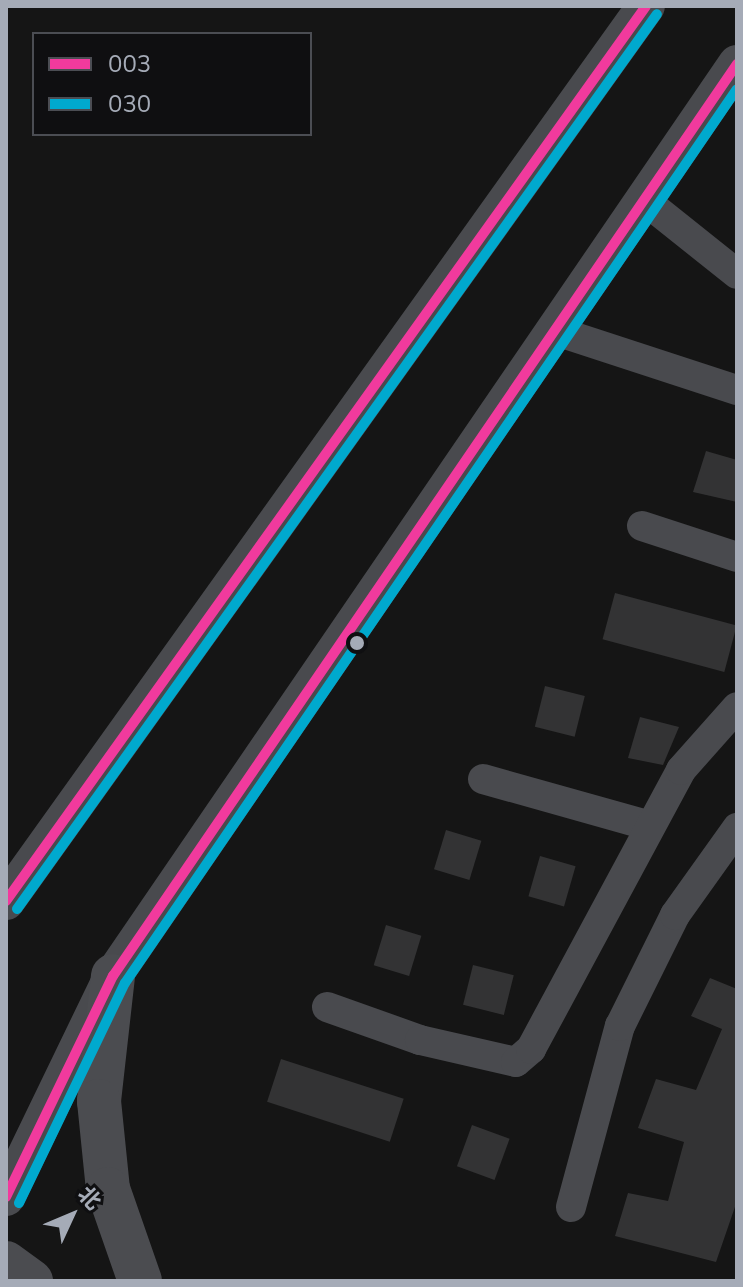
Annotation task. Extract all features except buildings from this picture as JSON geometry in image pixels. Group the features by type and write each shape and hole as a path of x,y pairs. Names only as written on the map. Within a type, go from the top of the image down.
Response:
{"highway":[{"path":"113,976 99,1101 108,1189 140,1281"},
{"path":"6,1263 31,1281"}],"street":[{"path":"6,901 646,6"},
{"path":"6,1197 113,976 737,64"},
{"path":"643,199 737,274"},
{"path":"553,330 737,390"},
{"path":"642,526 737,557"},
{"path":"327,1007 420,1040 516,1062 531,1049 681,770 737,707"},
{"path":"483,779 650,826"},
{"path":"571,1207 620,1026 675,915 737,828"}],"transit line":[{"name":"003","path":"6,901 646,6"},
{"name":"030","path":"17,909 657,14"},
{"name":"003","path":"6,1197 113,976 737,64"},
{"name":"030","path":"19,1203 125,983 737,89"}]}
